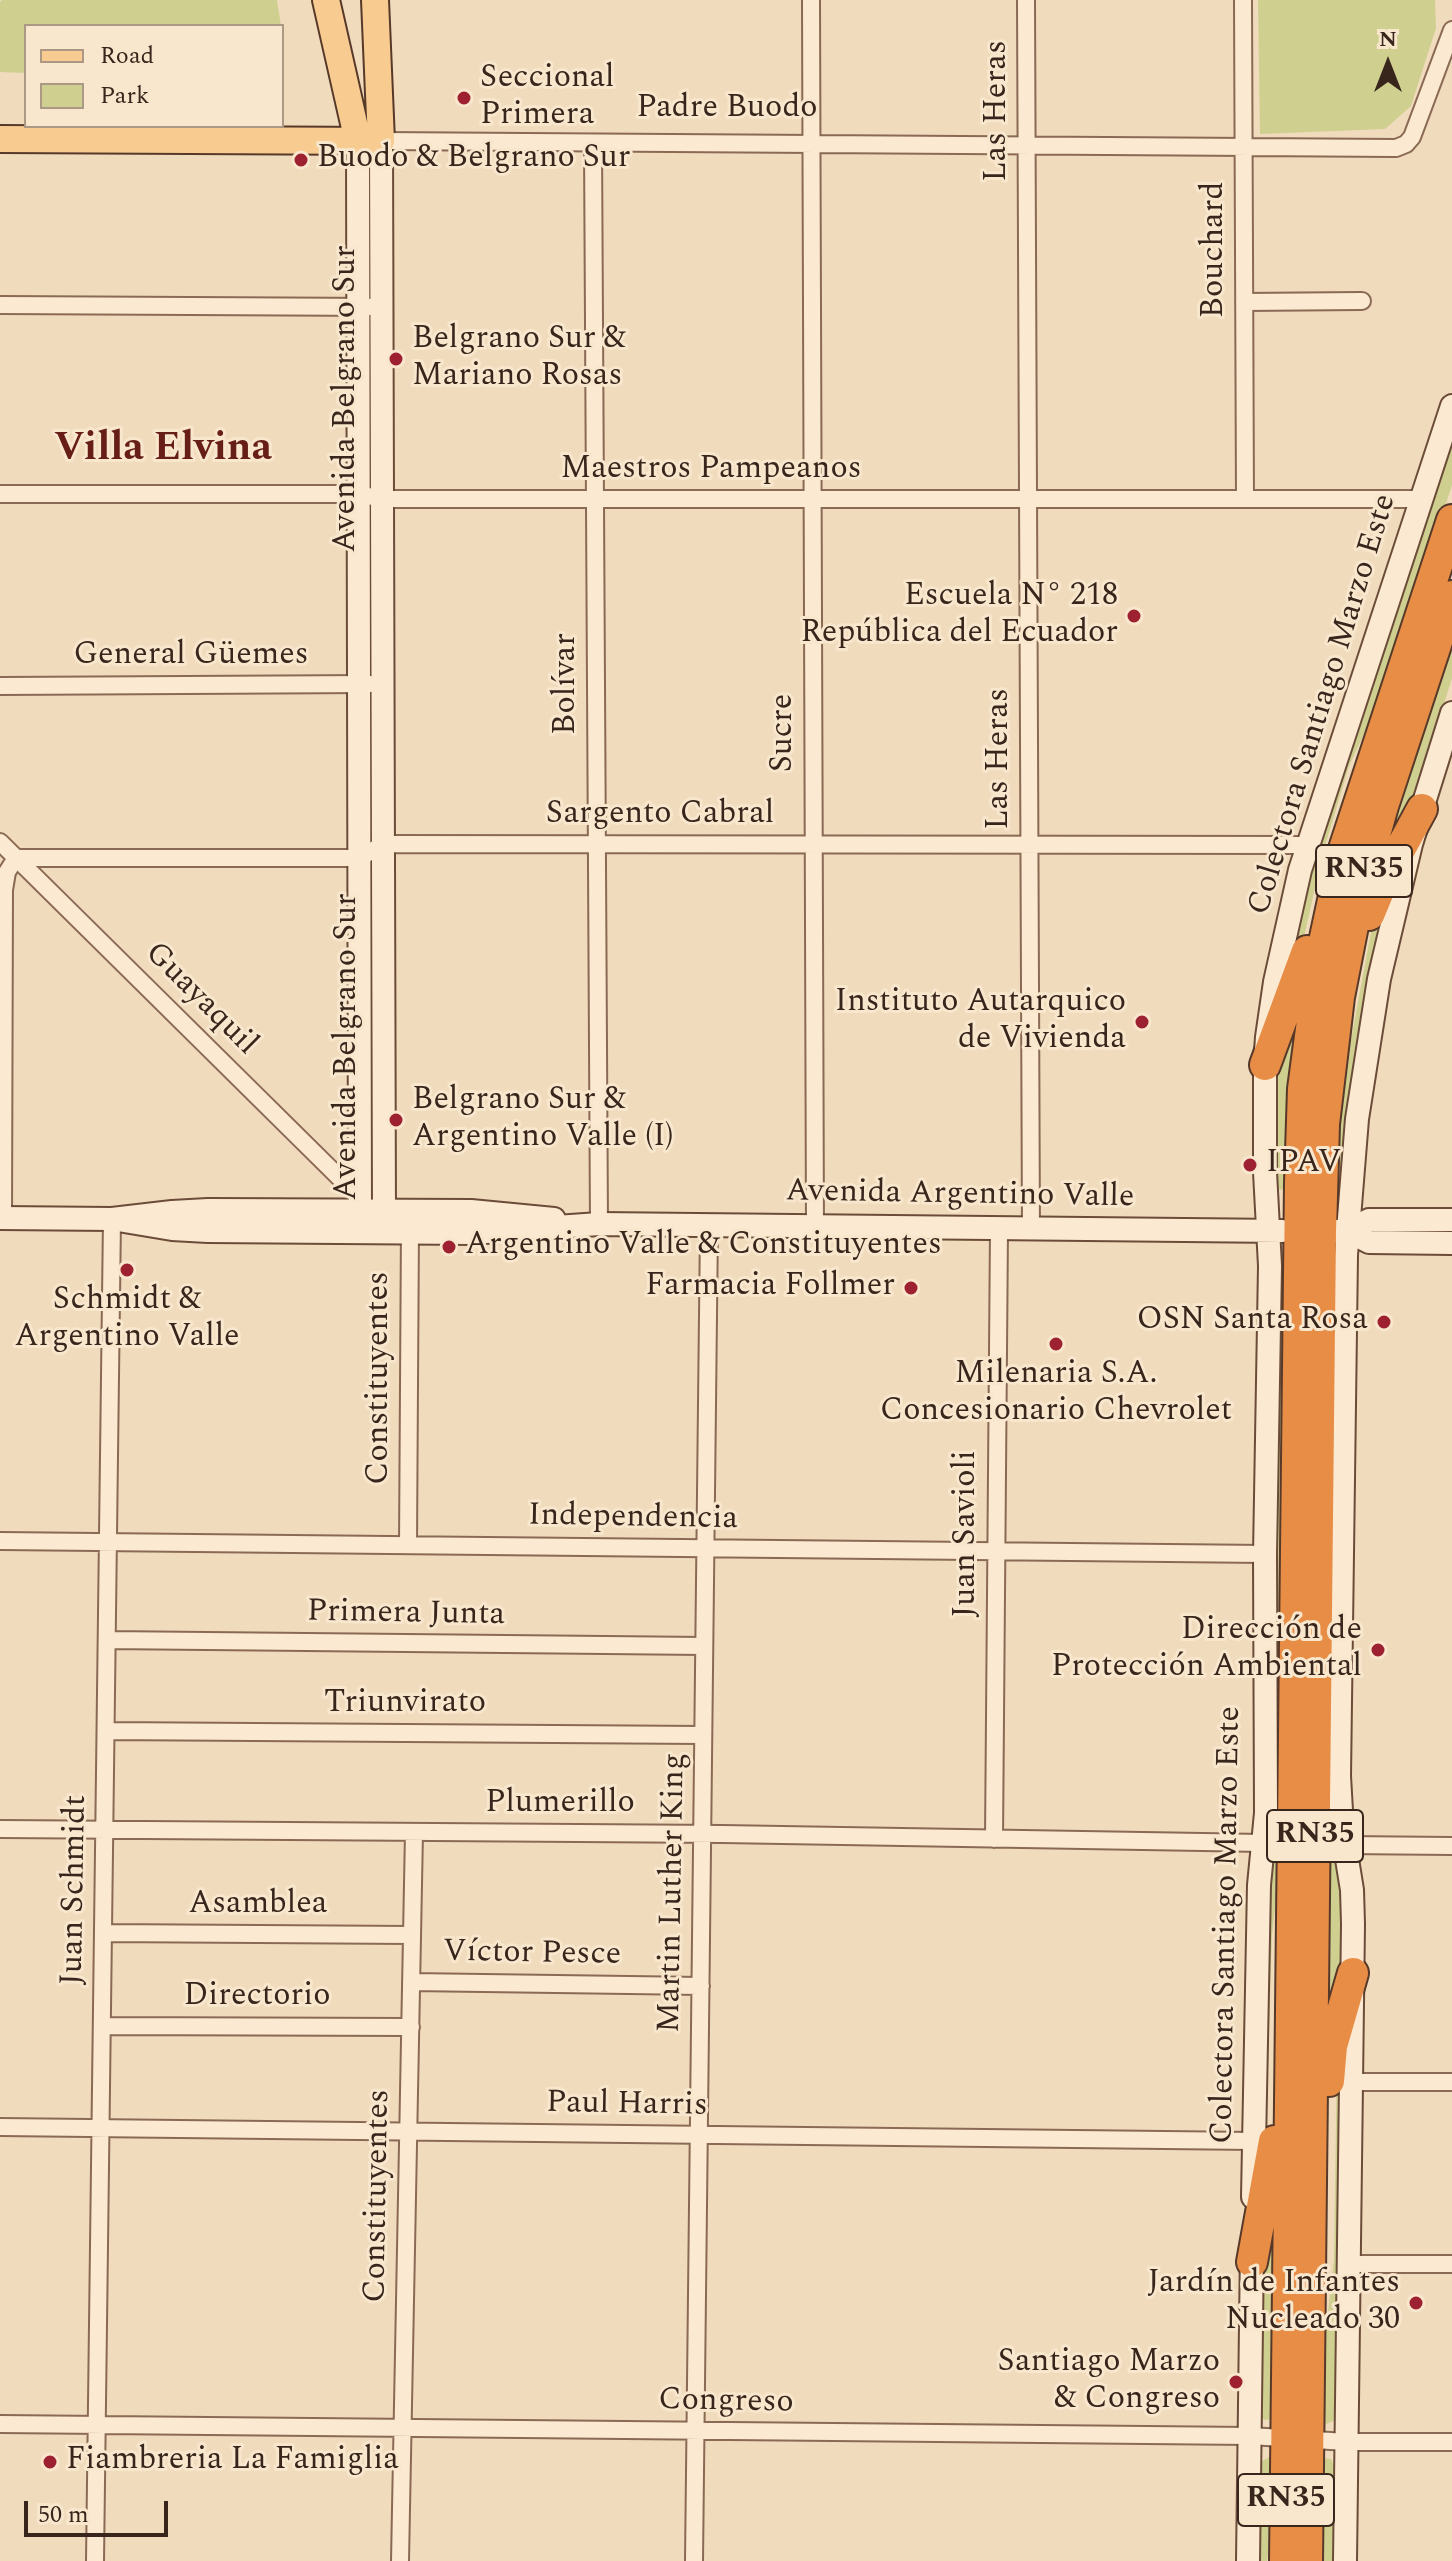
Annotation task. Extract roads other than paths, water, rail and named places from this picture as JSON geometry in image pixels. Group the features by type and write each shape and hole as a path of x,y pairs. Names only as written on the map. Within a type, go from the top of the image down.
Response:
{"highway":[{"name":"RN35","path":"1307,2561 1298,2439 1278,1844 1323,1231 1303,1089 1320,961 1344,849 1452,520"},
{"name":"RN35","path":"1285,2561 1286,2512 1309,2349 1323,1157 1331,1059 1355,910 1383,806 1452,596"},
{"path":"1265,1065 1301,969 1351,775 1399,682"},
{"path":"1323,1157 1368,917 1384,879 1422,809"},
{"path":"1252,2262 1274,2151 1278,1844"},
{"path":"1309,2349 1326,2256 1330,2061 1353,1973"},
{"path":"1276,2561 1286,2512"}],"main road":[{"name":"Avenida Belgrano Sur","path":"326,0 370,141"},
{"name":"Avenida Belgrano Sur","path":"370,141 375,0"},
{"name":"Padre Buodo","path":"0,139 370,141"}],"street":[{"name":"Sucre","path":"811,0 815,1227"},
{"name":"Las Heras","path":"1026,0 1031,1229"},
{"name":"Bouchard","path":"1243,0 1245,499"},
{"name":"Padre Buodo","path":"370,141 1392,148 1406,144 1414,133 1452,30"},
{"name":"Avenida Belgrano Sur","path":"370,141 370,307 359,494 359,684 360,1204 363,1223 372,1232 381,1223 384,1211 382,499 370,307"},
{"name":"Bolívar","path":"593,143 599,1224"},
{"path":"1244,302 1362,301"},
{"path":"0,305 370,307"},
{"name":"Colectora Santiago Marzo Este","path":"1248,2561 1259,1885 1278,1844 1266,1813 1265,1554 1270,1266 1265,1194 1265,1065 1275,982 1286,925 1308,845 1452,406"},
{"name":"Maestros Pampeanos","path":"0,494 359,494 382,499 1421,499"},
{"name":"General Güemes","path":"0,686 382,684"},
{"path":"1345,2561 1353,1902 1344,1845 1339,1776 1323,1231 1357,1119 1368,1038 1388,934 1452,713"},
{"name":"Guayaquil","path":"0,842 360,1204"},
{"path":"1,1218 4,890 7,872 16,858 360,858 383,844"},
{"name":"Sargento Cabral","path":"383,844 1308,845"},
{"name":"Avenida Argentino Valle","path":"1,1218 112,1219 196,1210 360,1204 410,1222"},
{"name":"Avenida Argentino Valle","path":"112,1219 196,1231 372,1232 410,1222 495,1212 599,1224 1323,1231"},
{"name":"Juan Schmidt","path":"95,2561 112,1219"},
{"path":"1323,1231 1369,1220 1452,1220"},
{"name":"Constituyentes","path":"408,1545 410,1222"},
{"name":"Martin Luther King","path":"694,2561 709,1226"},
{"name":"Juan Savioli","path":"994,1839 999,1229"},
{"path":"1323,1231 1369,1242 1452,1243"},
{"name":"Independencia","path":"0,1541 1265,1554"},
{"name":"Primera Junta","path":"107,1640 704,1646"},
{"name":"Triunvirato","path":"106,1731 703,1735"},
{"name":"Plumerillo","path":"0,1829 702,1834 1278,1844"},
{"name":"Constituyentes","path":"400,2561 414,1832"},
{"path":"1344,1845 1452,1846"},
{"name":"Asamblea","path":"104,1933 412,1935"},
{"name":"Víctor Pesce","path":"411,1982 701,1986"},
{"name":"Directorio","path":"103,2026 411,2027"},
{"path":"1351,2082 1452,2082"},
{"name":"Paul Harris","path":"0,2127 1254,2141"},
{"path":"1349,2264 1452,2264"},
{"name":"Congreso","path":"0,2424 1250,2436 1347,2442 1452,2442"}],"place":[{"name":"Seccional Primera","path":"464,98"},
{"name":"Buodo & Belgrano Sur","path":"301,160"},
{"name":"Belgrano Sur & Mariano Rosas","path":"396,359"},
{"name":"Escuela N° 218 República del Ecuador","path":"1134,616"},
{"name":"Instituto Autarquico de Vivienda","path":"1142,1022"},
{"name":"Belgrano Sur & Argentino Valle (I)","path":"396,1120"},
{"name":"IPAV","path":"1250,1165"},
{"name":"Argentino Valle & Constituyentes","path":"449,1247"},
{"name":"Schmidt & Argentino Valle","path":"127,1270"},
{"name":"Farmacia Follmer","path":"911,1288"},
{"name":"OSN Santa Rosa","path":"1384,1322"},
{"name":"Milenaria S.A. Concesionario Chevrolet","path":"1056,1344"},
{"name":"Dirección de Protección Ambiental","path":"1378,1650"},
{"name":"Jardín de Infantes Nucleado 30","path":"1416,2303"},
{"name":"Santiago Marzo & Congreso","path":"1236,2382"},
{"name":"Fiambreria La Famiglia","path":"50,2462"}],"district":[{"name":"Villa Elvina","path":"163,451"}]}
